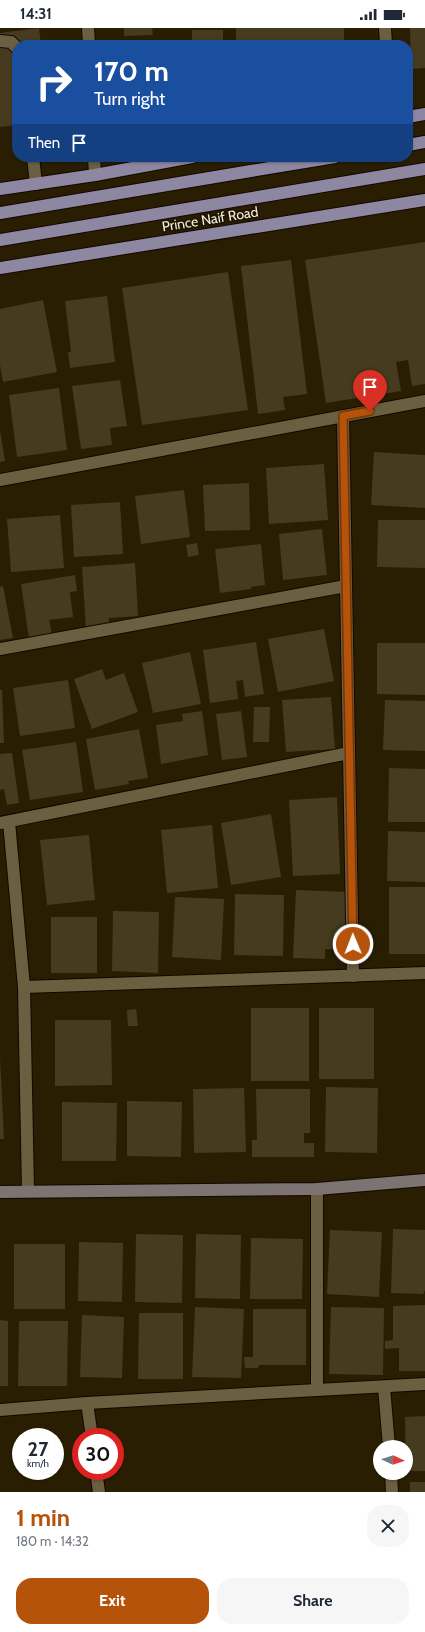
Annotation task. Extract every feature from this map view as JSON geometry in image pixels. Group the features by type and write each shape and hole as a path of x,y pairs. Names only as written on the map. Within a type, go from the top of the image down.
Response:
{"main road":[{"path":"413,116 425,114"},
{"path":"413,144 425,142"},
{"path":"0,189 95,175 165,162"},
{"path":"0,213 305,162"},
{"path":"0,240 425,169"},
{"name":"Prince Naif Road","path":"0,268 425,200"}],"street":[{"path":"88,28 89,40"},
{"path":"385,28 386,40"},
{"path":"0,41 12,43"},
{"path":"34,162 36,184"},
{"path":"94,162 95,175"},
{"path":"0,480 425,400"},
{"path":"343,416 353,976"},
{"path":"0,649 346,586"},
{"path":"28,1190 24,987 4,822 349,753"},
{"path":"24,987 425,973"},
{"path":"0,1192 28,1190 318,1189 425,1180"},
{"path":"317,1390 318,1189"},
{"path":"0,1410 87,1403 317,1390 384,1388 425,1384"},
{"path":"384,1388 388,1440"},
{"path":"87,1403 91,1428"},
{"path":"97,1480 99,1492"},
{"path":"391,1480 392,1492"}],"building":[{"path":"39,28 40,40 12,40 12,126 0,127 0,33"},
{"path":"124,28 152,28 153,35 124,36"},
{"path":"236,28 344,28 344,40 236,40"},
{"path":"410,28 425,28 425,68 413,69 413,40 410,40"},
{"path":"192,30 223,30 223,40 192,40"},
{"path":"425,242 425,384 412,386 408,360 396,362 401,391 326,403 305,260"},
{"path":"291,260 307,394 283,397 285,410 258,414 241,266"},
{"path":"228,272 248,410 142,425 122,288"},
{"path":"107,296 115,362 70,368 68,352 71,352 65,301"},
{"path":"43,300 57,372 3,382 0,365 0,309"},
{"path":"120,380 127,426 110,428 112,445 81,449 72,386"},
{"path":"59,388 67,450 17,457 9,395"},
{"path":"0,431 5,461 0,462"},
{"path":"374,452 425,455 425,508 371,505"},
{"path":"324,464 328,520 269,524 266,468"},
{"path":"249,483 250,530 205,531 203,485"},
{"path":"184,490 190,537 141,544 135,496"},
{"path":"120,502 123,554 74,557 71,505"},
{"path":"60,515 64,568 11,572 7,519"},
{"path":"378,520 425,520 425,568 377,567"},
{"path":"322,529 327,575 283,580 279,534"},
{"path":"197,543 199,555 188,557 186,545"},
{"path":"261,544 265,585 251,587 251,589 220,593 215,549"},
{"path":"135,563 138,616 109,618 109,628 86,630 82,567"},
{"path":"75,575 77,591 70,592 73,617 49,620 52,635 29,639 21,584"},
{"path":"3,586 13,638 0,640 0,587"},
{"path":"324,629 334,681 278,692 268,639"},
{"path":"256,642 264,694 245,697 243,680 236,681 238,699 210,703 203,650"},
{"path":"377,643 425,643 425,695 377,694"},
{"path":"190,652 201,704 153,713 142,663"},
{"path":"102,669 106,680 124,673 138,712 92,729 74,679"},
{"path":"68,680 75,728 20,736 13,688"},
{"path":"0,690 2,690 4,743 0,743"},
{"path":"331,697 335,749 286,752 282,700"},
{"path":"385,700 425,701 425,751 383,750"},
{"path":"254,707 270,707 269,742 253,742"},
{"path":"202,711 208,755 161,764 156,725 183,721 182,714"},
{"path":"241,711 247,757 222,760 216,714"},
{"path":"139,729 148,778 128,781 129,784 95,790 86,739"},
{"path":"76,742 83,792 30,800 22,750"},
{"path":"12,753 19,803 7,805 4,789 0,790 0,754"},
{"path":"389,768 425,769 425,822 388,822"},
{"path":"337,797 340,874 293,876 289,800"},
{"path":"271,814 281,877 231,885 221,823"},
{"path":"212,825 218,888 167,893 161,830"},
{"path":"388,831 425,832 425,882 387,881"},
{"path":"89,835 95,900 47,905 40,840"},
{"path":"389,887 425,887 425,954 389,954"},
{"path":"296,890 348,892 346,950 325,949 325,959 293,958"},
{"path":"235,894 284,895 283,956 234,955"},
{"path":"175,897 224,899 221,960 172,957"},
{"path":"113,911 159,912 158,973 112,971"},
{"path":"51,917 97,917 97,973 51,973"},
{"path":"251,1008 309,1008 309,1081 251,1081"},
{"path":"319,1008 374,1008 374,1079 319,1079"},
{"path":"136,1009 138,1026 128,1026 127,1010"},
{"path":"55,1020 111,1020 112,1085 55,1086"},
{"path":"0,1057 4,1139 0,1139"},
{"path":"326,1087 378,1088 377,1153 325,1152"},
{"path":"244,1088 246,1152 194,1153 193,1089"},
{"path":"256,1089 310,1089 310,1133 304,1133 304,1143 314,1143 314,1157 252,1157 252,1140 257,1140"},
{"path":"127,1101 182,1102 181,1157 127,1156"},
{"path":"62,1102 117,1103 116,1161 62,1161"},
{"path":"393,1229 425,1230 425,1290 423,1294 391,1293"},
{"path":"330,1230 382,1232 379,1297 327,1294"},
{"path":"136,1234 183,1235 182,1303 135,1302"},
{"path":"196,1234 241,1235 240,1299 195,1298"},
{"path":"251,1238 303,1239 302,1299 250,1299"},
{"path":"79,1242 123,1243 122,1302 78,1301"},
{"path":"14,1244 65,1244 65,1309 14,1309"},
{"path":"425,1305 425,1371 399,1371 399,1348 385,1349 385,1341 393,1340 393,1306"},
{"path":"195,1307 244,1309 241,1378 192,1377"},
{"path":"331,1307 384,1308 383,1375 329,1374"},
{"path":"253,1309 306,1309 306,1365 259,1365 258,1368 245,1368 244,1357 253,1357"},
{"path":"139,1313 183,1313 183,1379 138,1379"},
{"path":"82,1315 124,1317 122,1378 80,1377"},
{"path":"0,1320 8,1321 8,1386 0,1386"},
{"path":"19,1321 68,1321 67,1386 18,1386"},
{"path":"425,1416 425,1471 413,1471 413,1440 405,1440 405,1417"},
{"path":"410,1482 425,1482 425,1492 410,1492"}],"route":[{"path":"353,944 343,416 370,411"}]}
